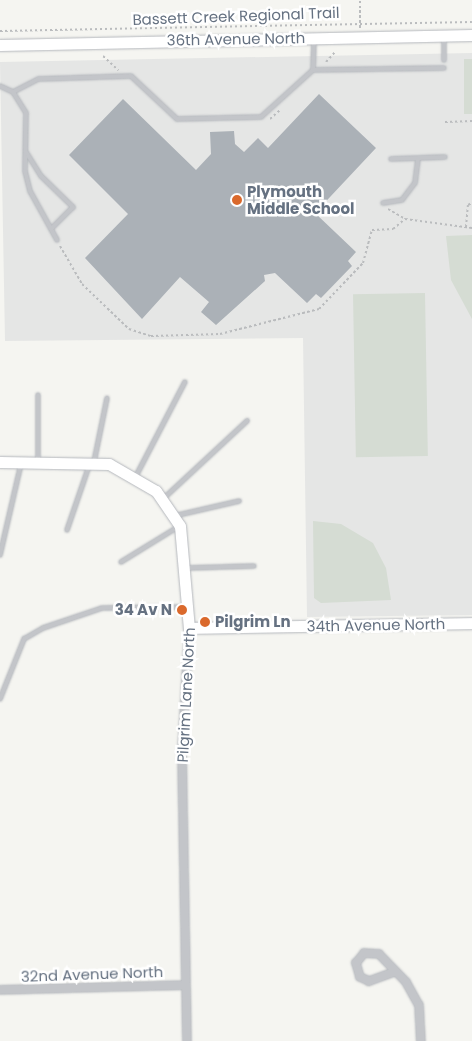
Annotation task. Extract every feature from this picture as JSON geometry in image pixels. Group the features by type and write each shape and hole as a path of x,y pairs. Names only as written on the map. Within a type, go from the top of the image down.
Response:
{"street":[{"name":"36th Avenue North","path":"0,45 472,35"},
{"name":"Pilgrim Lane North","path":"0,462 93,462 136,476 163,499 180,526 187,568 189,628 182,753 187,1041"},
{"name":"34th Avenue North","path":"189,628 472,623"},
{"path":"394,972 369,981 360,977 356,963 361,955 372,951 406,982 419,1005 421,1041"},
{"name":"32nd Avenue North","path":"0,990 186,985"}],"lane":[{"path":"444,35 444,60"},
{"path":"313,70 314,37"},
{"path":"13,92 39,80 130,76 177,119 261,118 313,70 444,68"},
{"path":"0,86 13,92 26,114 25,150 30,191 57,240"},
{"path":"25,150 41,176 73,207 51,229"},
{"path":"391,159 445,157"},
{"path":"383,203 402,200 415,183 418,159"},
{"path":"136,476 185,382"},
{"path":"38,395 38,461"},
{"path":"67,530 93,462 107,398"},
{"path":"163,499 247,421"},
{"path":"0,555 22,461"},
{"path":"174,516 239,501"},
{"path":"121,562 180,526"},
{"path":"187,568 254,566"},
{"path":"0,699 24,639 59,620 102,608 188,607"}],"path":[{"path":"360,0 360,37"},
{"name":"Bassett Creek Regional Trail","path":"0,31 472,22"},
{"path":"319,70 336,51"},
{"path":"103,56 124,76"},
{"path":"265,122 287,103"},
{"path":"445,122 472,122"},
{"path":"383,203 405,219 472,228"},
{"path":"466,227 468,205 472,203"},
{"path":"57,240 82,284 129,328 151,336 220,334 318,309 362,263 372,230 393,229 405,219"}],"shaded area":[{"name":"Plymouth Middle School","path":"472,53 472,615 307,617 303,338 5,341 0,62"},
{"path":"464,59 472,59 472,114 464,114"},
{"path":"472,235 472,319 451,280 446,236"},
{"path":"425,293 428,456 356,457 353,294"},
{"path":"313,521 341,524 373,543 386,568 391,600 321,603 314,598"}],"building":[{"name":"Plymouth Middle School","path":"319,94 376,148 315,213 356,252 348,261 352,266 321,298 316,294 307,303 275,273 264,275 265,281 216,325 201,312 209,302 180,277 142,319 85,258 128,214 69,155 123,99 196,170 211,154 210,132 234,131 235,144 244,152 258,138 268,148"}],"place":[{"name":"Plymouth Middle School","path":"237,200"},
{"name":"34 Av N","path":"182,610"},
{"name":"Pilgrim Ln","path":"205,622"}]}
